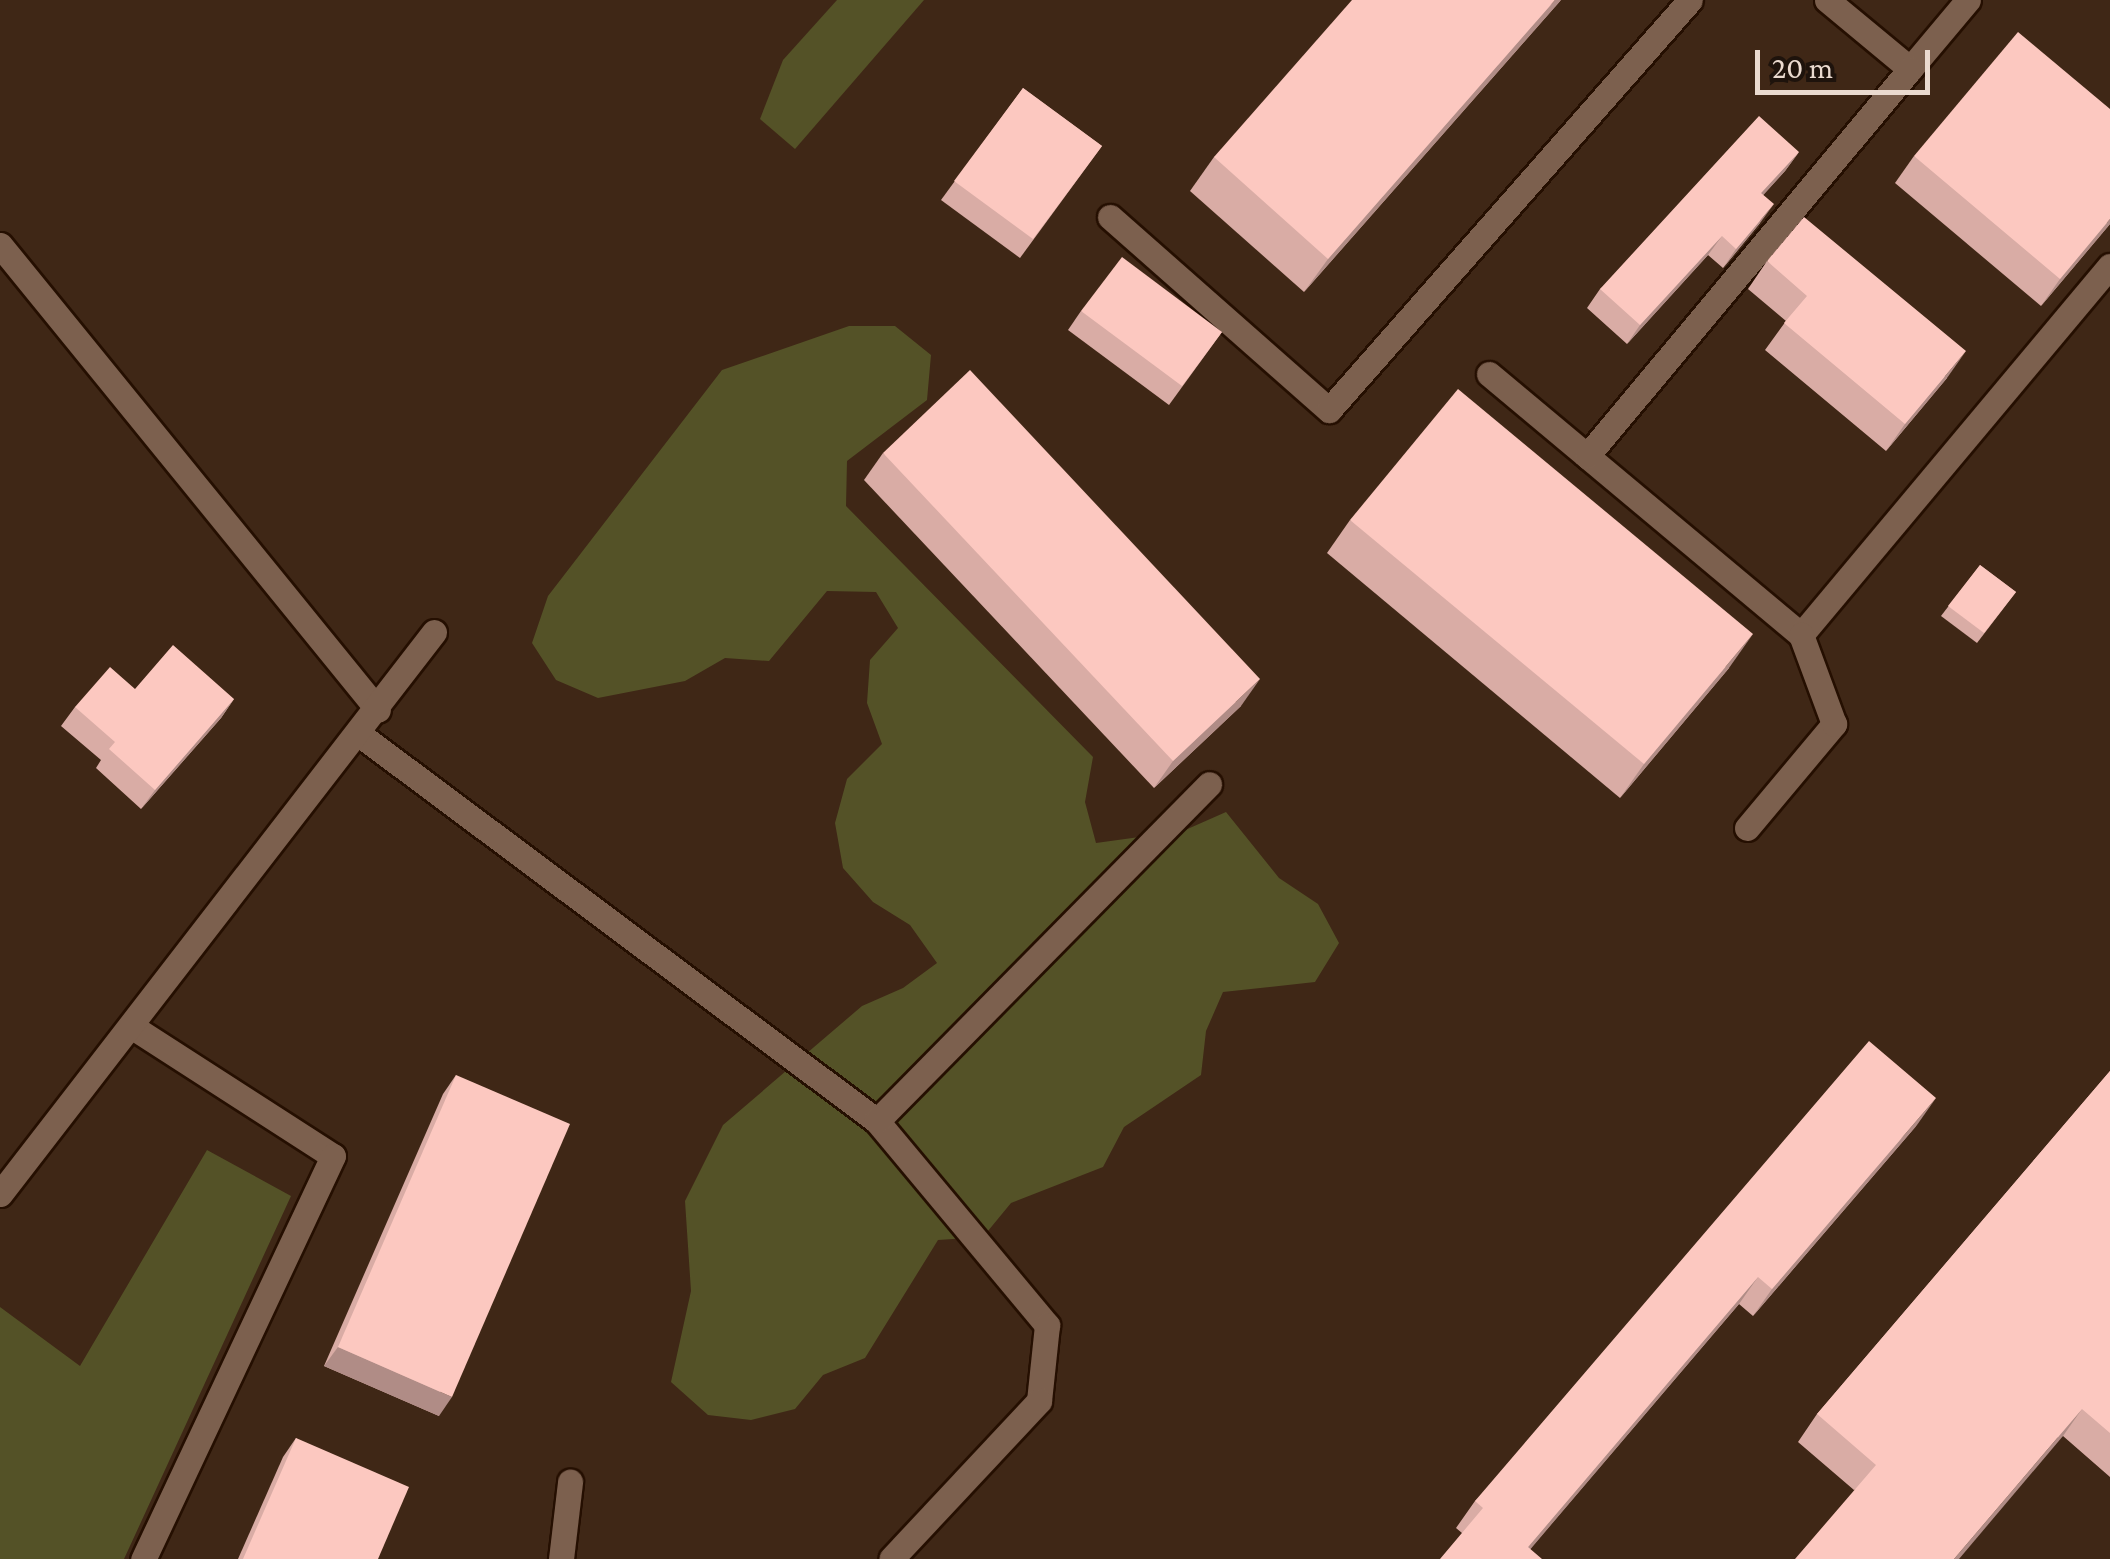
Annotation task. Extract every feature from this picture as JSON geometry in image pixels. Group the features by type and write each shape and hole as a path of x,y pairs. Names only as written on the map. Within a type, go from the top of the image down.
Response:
{"street":[{"path":"1110,217 1329,410 1690,0"},
{"path":"1827,0 1910,69"},
{"path":"1587,456 1968,0"},
{"path":"0,245 378,710"},
{"path":"1801,635 2110,266"},
{"path":"1489,374 1801,635 1834,724 1747,828"},
{"path":"0,1194 360,734 434,632"},
{"path":"360,734 877,1121 1048,1324 1039,1401 891,1559"},
{"path":"877,1121 1209,784"},
{"path":"131,1026 333,1156 144,1559"},
{"path":"560,1559 570,1482"}],"shaded area":[{"path":"837,0 924,0 795,149 760,119 783,60"},
{"path":"849,326 895,326 931,355 927,400 847,461 846,506 1093,757 1085,802 1096,843 1183,831 1226,812 1279,878 1318,904 1339,943 1315,982 1223,992 1206,1031 1201,1075 1124,1127 1103,1167 1011,1203 983,1237 938,1240 865,1358 823,1375 795,1409 751,1420 708,1415 671,1382 691,1291 685,1201 723,1125 862,1006 903,988 937,963 910,925 873,902 843,868 835,823 847,779 882,744 867,703 870,660 898,628 876,592 827,591 769,661 725,658 685,681 598,698 556,680 532,643 548,596 722,370"},
{"path":"207,1150 291,1196 124,1559 0,1559 0,1307 80,1366"}],"building":[{"path":"1352,0 1555,0 1328,259 1214,157"},
{"path":"2018,32 2110,109 2110,219 2060,279 1914,156"},
{"path":"1023,88 1102,146 1033,239 954,181"},
{"path":"1759,116 1799,152 1761,193 1774,204 1736,249 1722,236 1640,325 1600,289"},
{"path":"1804,217 1966,351 1905,424 1784,323 1807,296 1767,261"},
{"path":"1122,257 1222,332 1182,386 1081,311"},
{"path":"970,370 1260,679 1173,761 883,453"},
{"path":"1458,389 1753,634 1644,764 1350,520"},
{"path":"1980,565 2016,592 1984,633 1948,606"},
{"path":"173,645 234,699 155,790 109,749 115,742 75,707 110,667 135,689"},
{"path":"1869,1041 1936,1098 1772,1289 1758,1277 1528,1547 1542,1559 1440,1559 1483,1508 1475,1501"},
{"path":"2110,1071 2110,1433 2082,1409 1954,1559 1795,1559 1876,1465 1817,1414"},
{"path":"456,1075 570,1124 452,1397 338,1347"},
{"path":"296,1438 409,1487 378,1559 243,1559"}]}
